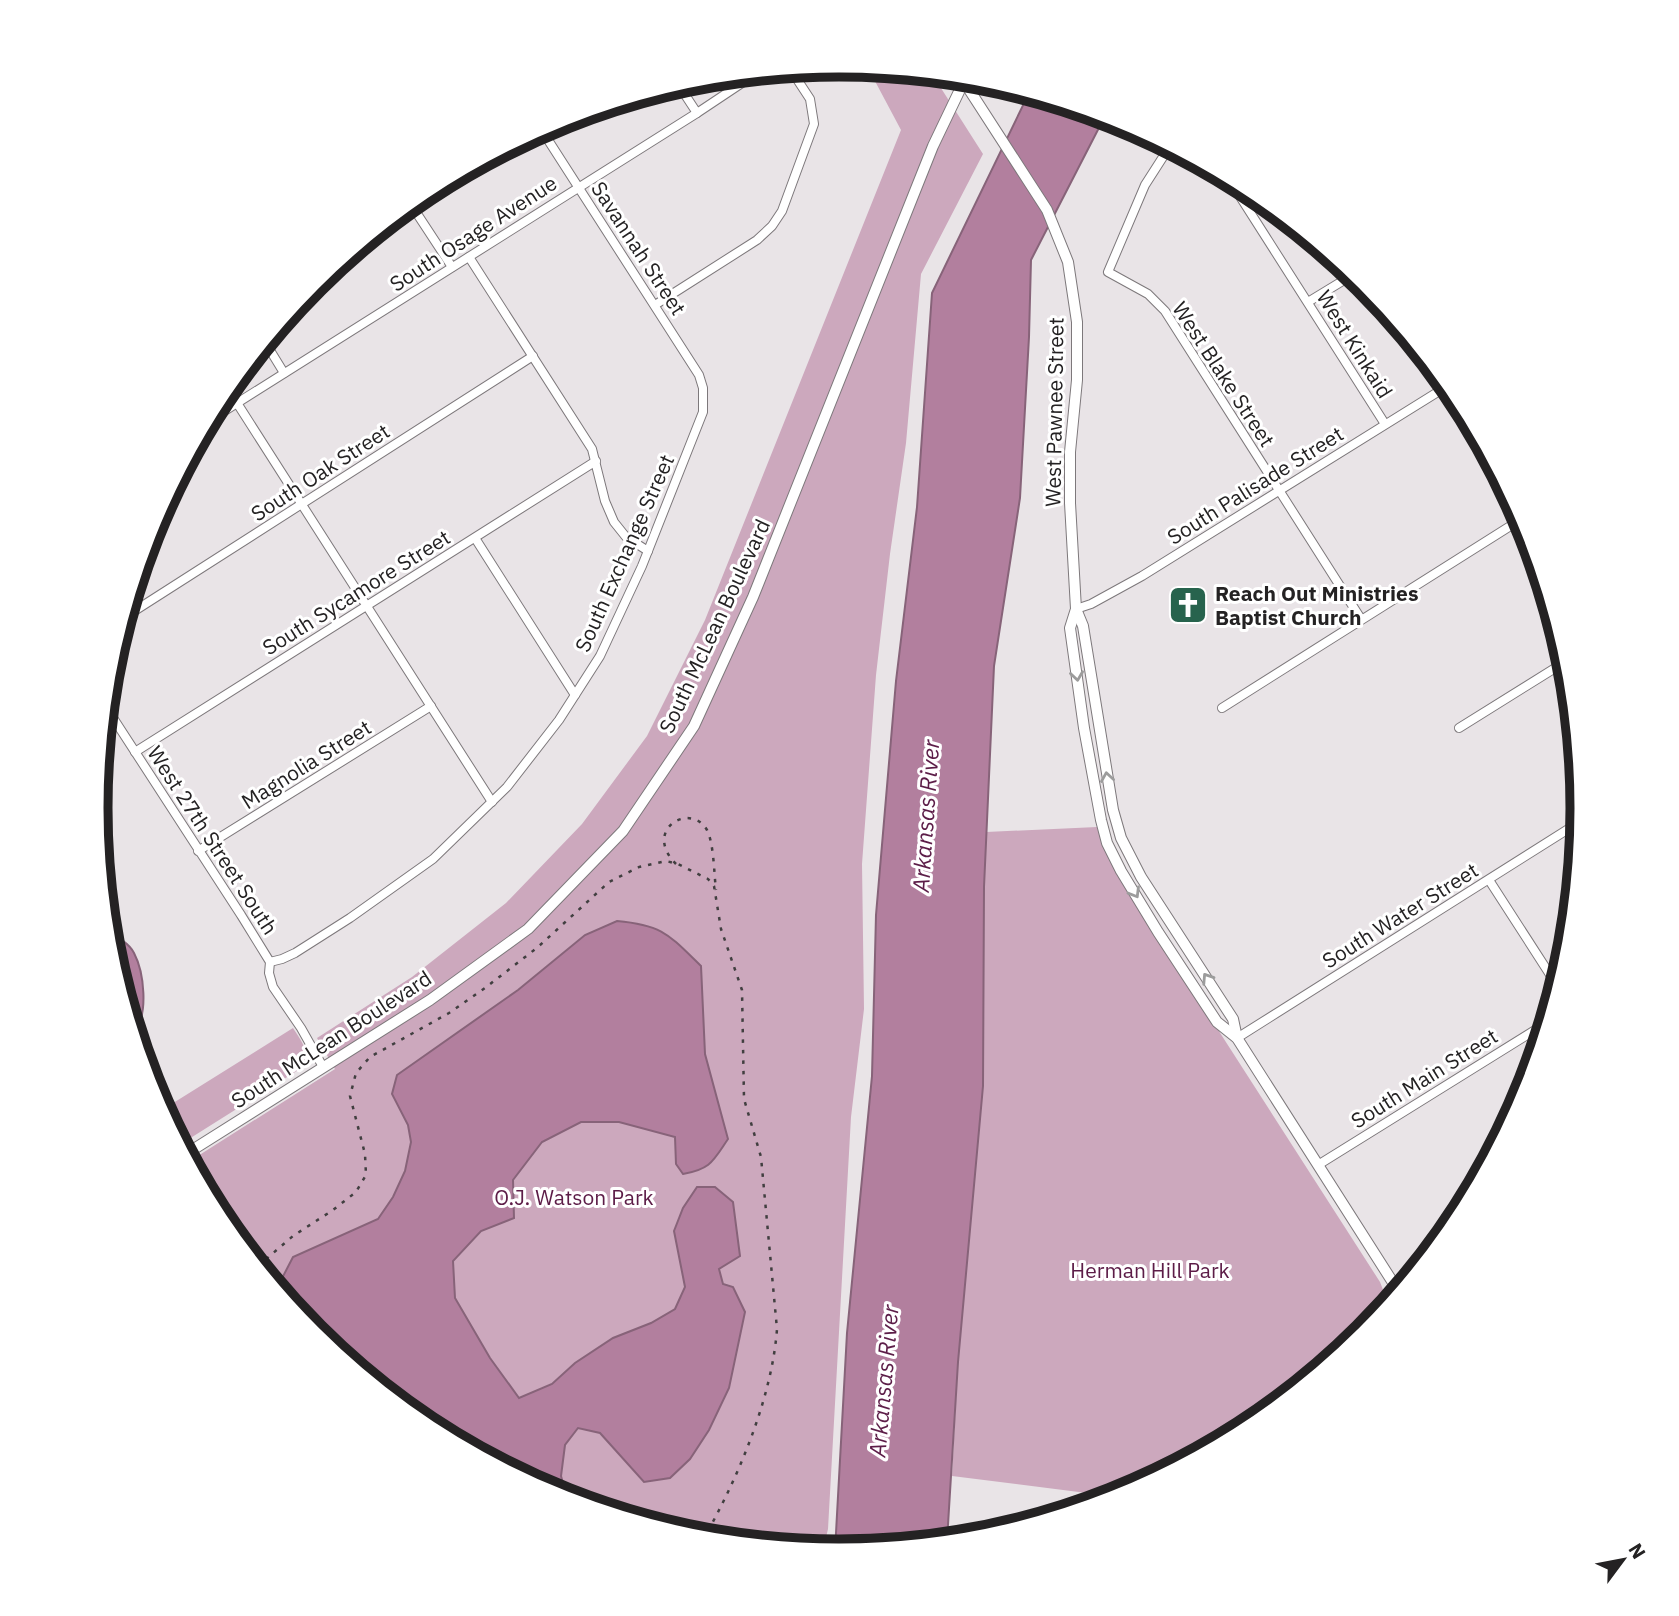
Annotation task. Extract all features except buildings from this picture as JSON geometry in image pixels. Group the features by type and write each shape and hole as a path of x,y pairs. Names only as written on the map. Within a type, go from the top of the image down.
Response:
{"main road":[{"name":"South McLean Boulevard","path":"194,1149 430,1000 528,929 623,831 694,726 753,597 933,146 960,87"},
{"name":"West Pawnee Street","path":"970,89 1047,210 1068,262 1077,322 1077,380 1070,452 1076,609 1070,628 1084,728 1107,843 1158,932 1217,1022 1237,1038 1394,1284"}],"street":[{"path":"655,305 757,240 772,226 782,211 814,124 810,99 797,79"},
{"name":"South Osage Avenue","path":"227,409 741,83"},
{"path":"685,94 697,113"},
{"name":"Savannah Street","path":"547,139 699,375 703,388"},
{"name":"West Blake Street","path":"1165,153 1145,185 1108,272 1147,294 1165,312 1362,620"},
{"name":"West Kinkaid","path":"1242,198 1385,424"},
{"path":"416,212 452,267"},
{"path":"469,257 587,440 614,522 626,537 648,551"},
{"path":"1308,302 1344,280"},
{"path":"270,350 284,373"},
{"name":"South Oak Street","path":"136,610 533,356"},
{"name":"South Exchange Street","path":"270,962 295,953 433,859 507,787 537,749 600,656 648,551 703,412 703,388"},
{"name":"South Palisade Street","path":"1076,609 1090,605 1143,575 1439,391"},
{"path":"237,403 492,802"},
{"name":"South Sycamore Street","path":"135,752 596,461"},
{"path":"1222,708 1513,524"},
{"path":"475,538 575,695"},
{"path":"1459,728 1556,667"},
{"name":"Magnolia Street","path":"198,850 431,706"},
{"name":"West 27th Street South","path":"114,720 242,915 270,962 269,973 273,987 323,1067"},
{"name":"South Water Street","path":"1237,1038 1570,828"},
{"path":"1489,880 1551,976"},
{"name":"South Main Street","path":"1318,1165 1536,1029"}],"green space":[{"name":"O.J. Watson Park","path":"874,78 938,84 983,154 921,274 906,443 876,675 862,864 864,1009 851,1117 828,1529 826,1538 744,1533 650,1514 605,1500 516,1464 433,1416 358,1358 290,1290 232,1214 197,1156 335,1069 317,1038 412,977 506,903 582,824 647,736 705,620 901,130"},
{"name":"Herman Hill Park","path":"1097,827 1109,860 1380,1282 1385,1294 1321,1358 1246,1416 1163,1464 1091,1494 952,1476 986,832"},
{"path":"293,1028 302,1042 306,1056 303,1067 188,1139 171,1104"}],"water":[{"name":"Arkansas River","path":"1025,101 1100,126 1031,260 1020,498 994,666 984,887 983,1086 958,1362 948,1531 836,1539 847,1333 872,1076 876,915 896,681 917,507 932,293"},
{"path":"617,921 645,925 664,933 701,966 705,1054 728,1139 706,1167 683,1174 676,1164 675,1137 619,1122 581,1122 542,1142 513,1180 514,1218 481,1231 453,1261 455,1298 490,1358 519,1398 552,1384 575,1363 613,1338 651,1323 675,1309 685,1287 674,1231 683,1208 697,1187 715,1187 733,1202 740,1256 719,1269 723,1284 733,1287 745,1312 729,1388 709,1430 690,1459 670,1478 644,1482 600,1433 578,1428 565,1445 561,1476 563,1484 516,1464 474,1441 433,1416 358,1358 281,1279 293,1257 378,1219 393,1197 405,1171 411,1142 408,1125 392,1094 397,1075 518,990 585,935"},
{"path":"121,941 132,949 140,971 140,1021"}],"railway":[{"path":"676,864 667,852 664,840 666,831 672,823 690,818 707,830 716,890"},
{"path":"265,1260 293,1236 356,1192 366,1175 365,1154 350,1096 356,1073 370,1057 449,1013 485,988 538,947 609,882 639,867 666,861 708,879 714,886 721,929 742,990 744,1099 761,1157 777,1329 761,1410 741,1464 710,1527"}],"place":[{"name":"Reach Out Ministries Baptist Church","path":"1188,605"}]}
